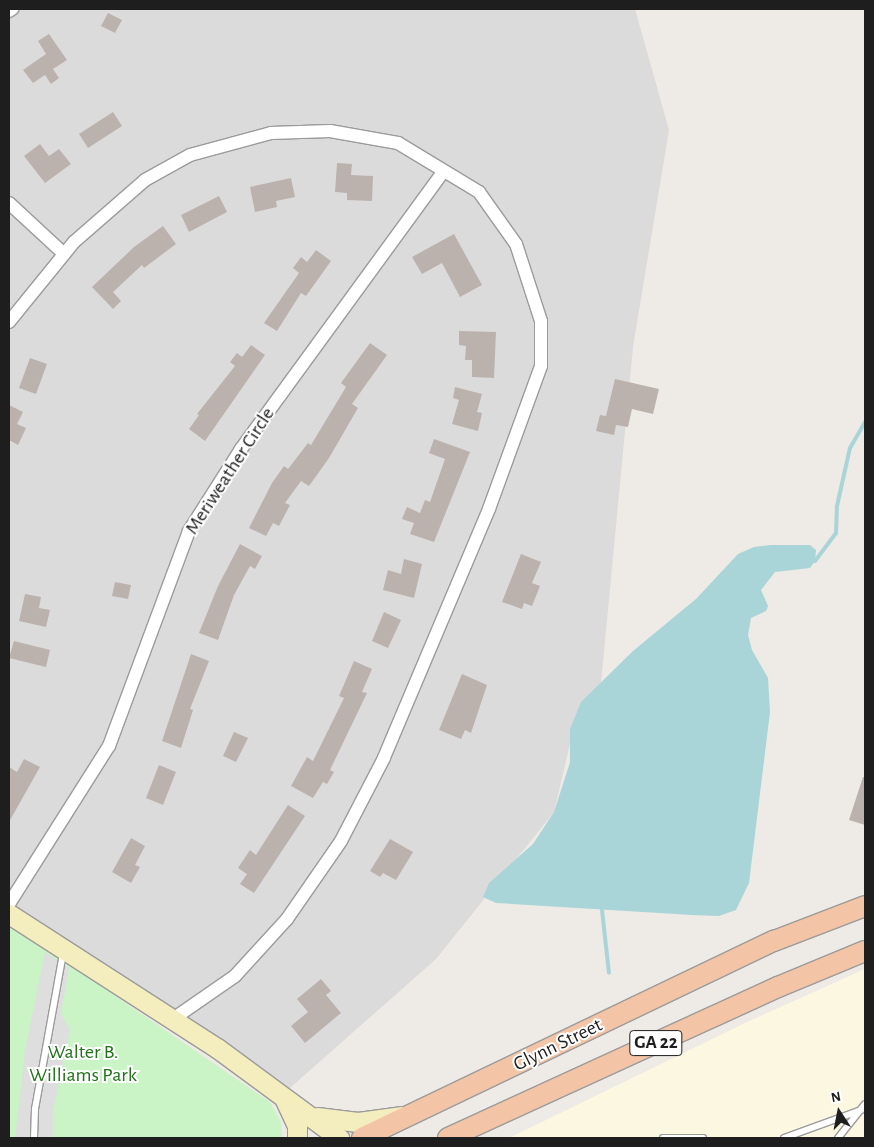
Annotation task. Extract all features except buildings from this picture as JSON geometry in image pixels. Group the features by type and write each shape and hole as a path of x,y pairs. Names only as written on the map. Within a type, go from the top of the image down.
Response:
{"main road":[{"name":"Glynn Street","path":"362,1138 774,941 865,906"},
{"path":"9,914 173,1020 282,1095 339,1138"},
{"name":"Glynn Street","path":"449,1138 778,986 865,951"},
{"path":"282,1095 294,1119 297,1138"},
{"path":"310,1115 336,1122 358,1122 414,1114"}],"street":[{"path":"9,322 64,254 145,180 190,155 270,133 330,131 398,143 478,192 516,244 541,321 541,366 489,509 436,639 384,758 341,841 287,919 235,976 173,1020"},
{"name":"Meriweather Circle","path":"9,904 109,746 189,531 241,449 444,171"},
{"path":"9,203 64,254"}],"lane":[{"path":"34,1138 35,1108 63,949"},
{"path":"784,1138 863,1107"},
{"path":"838,1138 863,1107"},
{"path":"663,1138 703,1138"}],"shaded area":[{"path":"9,9 635,9 669,130 633,347 601,683 570,744 554,812 436,959 282,1095 9,915"},
{"path":"45,952 69,968 61,1014 70,1030 53,1112 53,1138 15,1138 25,1050"},
{"path":"865,969 865,1138 509,1138 745,1023"}],"green space":[{"name":"Walter B. Williams Park","path":"9,923 270,1102 281,1122 282,1138 9,1138"}],"water":[{"path":"810,545 816,550 815,561 810,568 775,572 761,590 768,606 766,611 751,618 748,635 752,650 768,678 770,712 749,883 736,910 719,916 692,915 496,903 483,897 489,883 533,844 554,812 570,762 570,729 581,702 633,651 696,599 738,554 754,547"}],"waterway":[{"path":"815,561 836,533 837,506 850,448 865,422"},
{"path":"602,910 609,973"}]}
